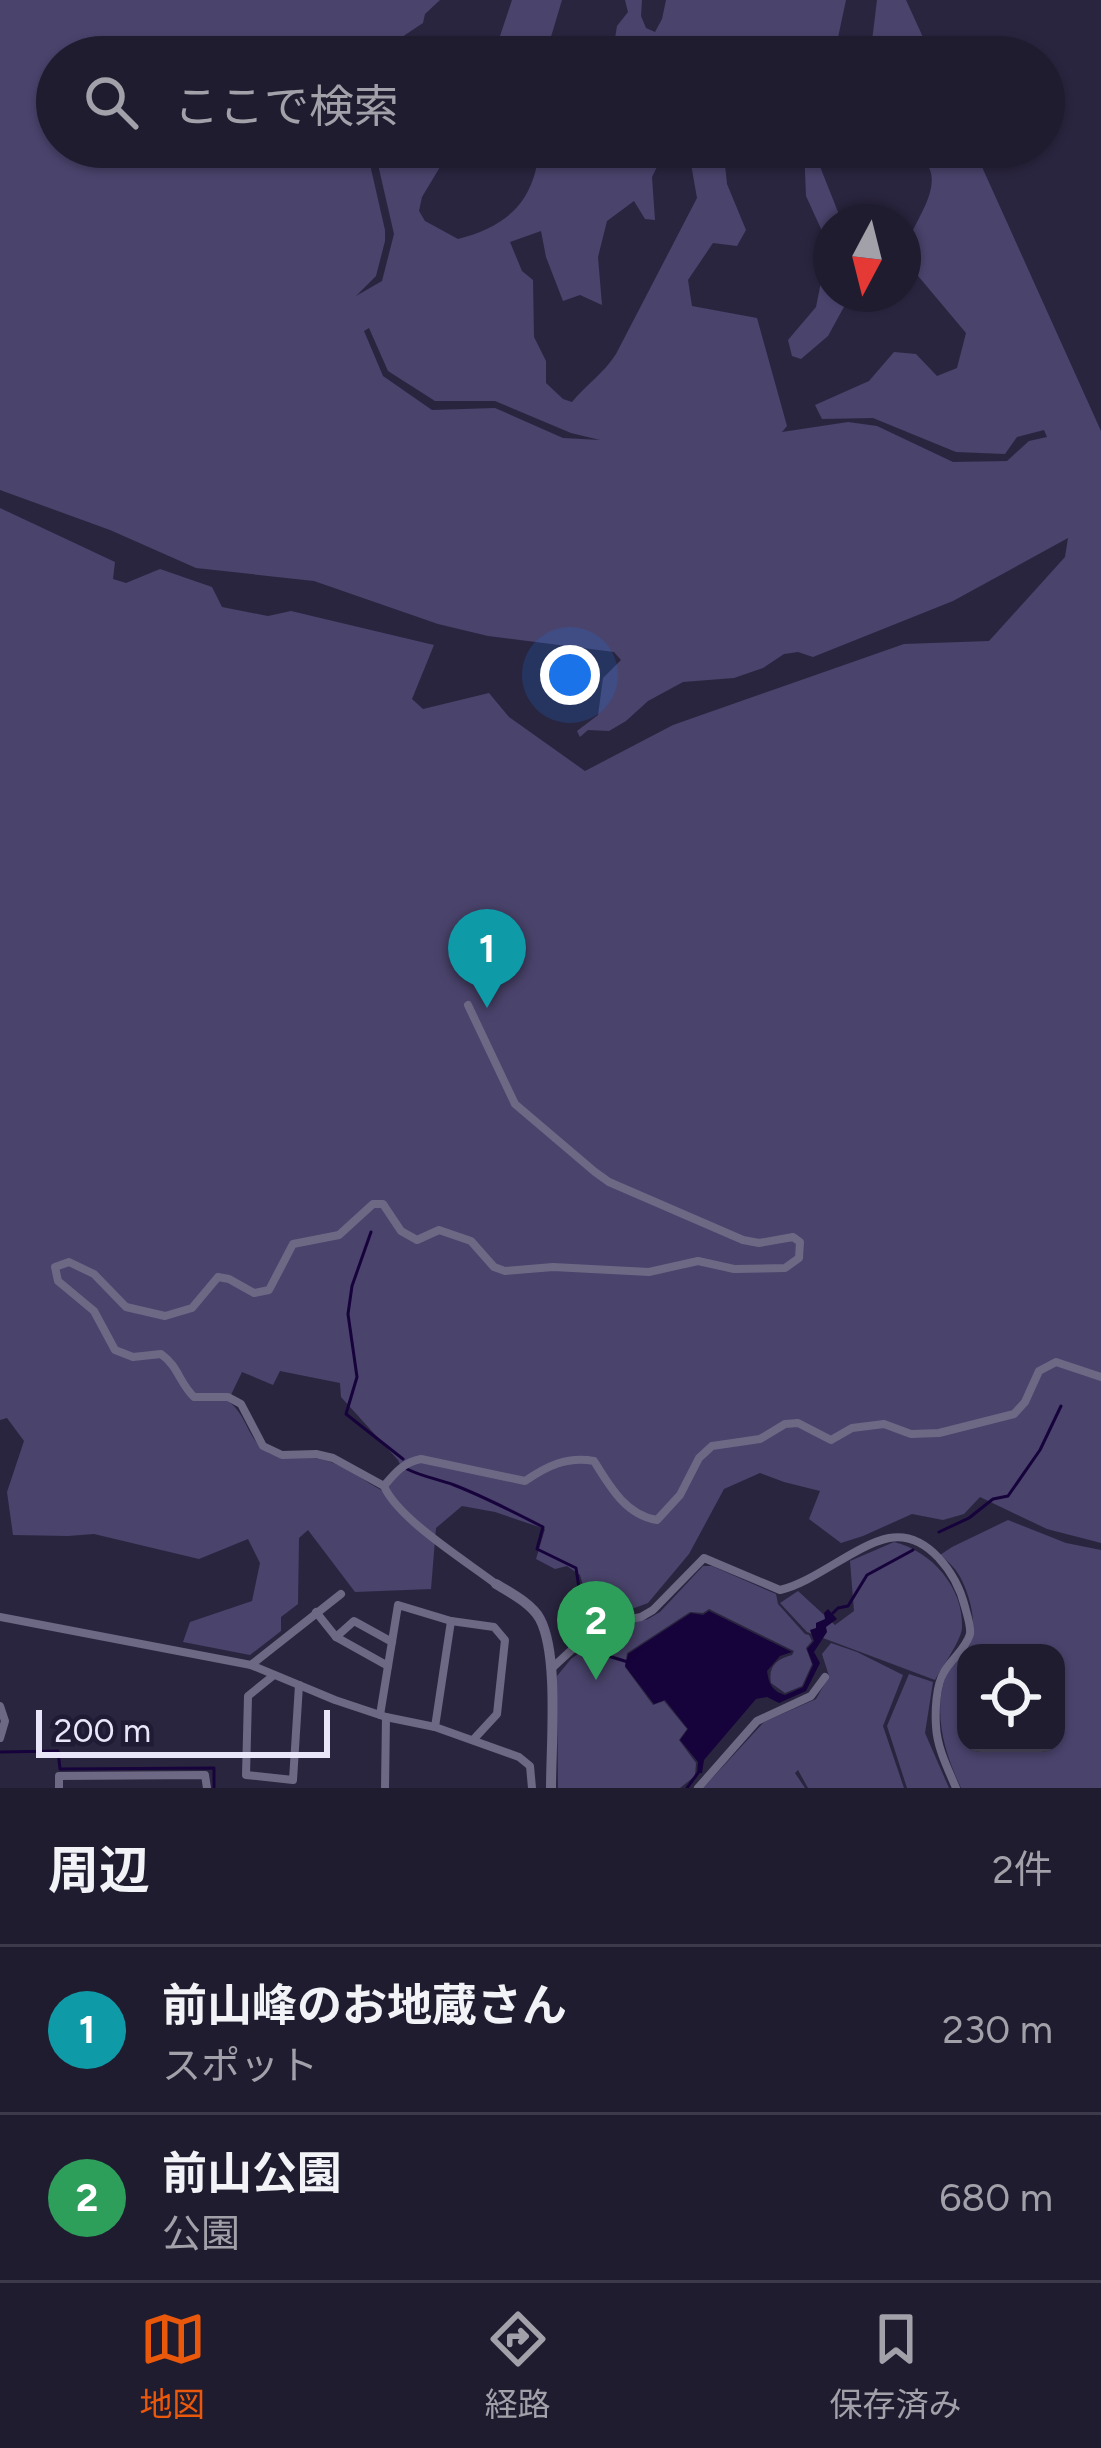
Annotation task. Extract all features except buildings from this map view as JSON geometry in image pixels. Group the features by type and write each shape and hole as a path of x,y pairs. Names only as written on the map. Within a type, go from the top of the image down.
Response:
{"street":[{"path":"468,1005 515,1104 608,1182 743,1240 759,1243 793,1237 800,1242 799,1258 785,1268 734,1269 698,1261 649,1272 554,1267 506,1271 494,1267 471,1241 439,1230 417,1240 401,1232 383,1204 373,1204 339,1235 293,1244 269,1290 254,1293 218,1277 192,1307 165,1316 126,1307 94,1274 69,1262 56,1267 58,1281 94,1311 115,1350 134,1358 161,1354 174,1364 182,1385 194,1396 228,1397 241,1404 263,1445 282,1455 333,1458 384,1486 388,1497 420,1527 538,1615 550,1670 551,1788"},
{"path":"384,1486 398,1470 417,1460 525,1481 549,1465 578,1458 594,1461 608,1484 640,1517 657,1520 712,1446 760,1439 784,1424 798,1423 831,1440 852,1428 884,1424 911,1433 939,1433 1014,1414 1039,1371 1056,1362 1101,1377"},
{"path":"550,1670 578,1644 612,1623 653,1610 704,1558 780,1590 891,1537 916,1542 956,1579 970,1626 963,1648 940,1679 935,1725 956,1788"},
{"path":"251,1666 341,1594"},
{"path":"385,1788 383,1716 398,1605 494,1628 505,1640 497,1714 473,1740"},
{"path":"316,1612 336,1637 388,1666"},
{"path":"0,1617 251,1666 383,1716 435,1727 518,1757 530,1766 532,1788"},
{"path":"336,1637 354,1621 392,1642"},
{"path":"435,1727 451,1621"},
{"path":"274,1675 248,1696 246,1775 293,1780 299,1685"},
{"path":"698,1788 757,1721 811,1696 825,1677"},
{"path":"0,1706 4,1721 0,1738"},
{"path":"59,1788 59,1776 205,1775 207,1788"}],"shaded area":[{"path":"0,0 440,0 425,14 423,23 404,36 36,36 36,168 371,168 385,241 376,276 356,296 382,281 394,234 379,168 439,168 419,211 425,221 458,239 490,227 515,210 536,168 656,168 652,177 655,220 645,219 634,201 607,221 598,257 602,305 580,295 563,301 541,231 510,242 522,271 533,280 534,337 546,361 546,383 572,402 616,354 697,198 692,168 725,168 746,230 737,246 713,243 688,280 692,306 757,318 787,426 782,432 848,422 877,426 953,462 1007,461 1029,441 1047,437 1044,430 1017,437 1005,454 956,452 873,418 822,419 815,405 869,381 894,352 916,354 937,376 957,368 966,333 921,279 921,213 932,180 928,168 982,168 1101,431 1101,1543 1047,1529 980,1497 964,1514 943,1520 912,1514 841,1543 809,1519 820,1491 760,1473 724,1489 689,1554 648,1603 594,1623 580,1575 567,1566 555,1569 536,1559 545,1529 462,1506 436,1528 431,1589 355,1592 308,1530 299,1538 298,1604 281,1617 281,1631 250,1655 183,1642 190,1622 252,1601 260,1563 248,1539 199,1559 94,1534 13,1535 7,1492 24,1441 7,1418 0,1420 0,508 115,562 113,579 126,583 160,569 212,587 222,607 268,616 291,611 434,645 412,699 423,709 489,693 509,717 585,771 673,725 904,644 989,641 1065,557 1068,538 953,601 813,657 784,654 734,678 683,682 609,731 588,730 580,737 577,731 598,715 603,678 621,660 614,652 488,636 438,624 314,581 196,568 0,490","holes":["369,328 388,371 435,401 495,401 600,440 563,438 495,408 432,410 383,376 364,331","280,1371 340,1383 341,1397 403,1471 383,1491 331,1462 268,1452 228,1401 242,1372 273,1385"]},
{"path":"512,0 562,0 551,36 500,36"},
{"path":"625,0 642,0 641,16 646,28 655,32 666,0 846,0 838,36 615,36 628,12"},
{"path":"877,0 906,0 922,36 873,36"},
{"path":"805,168 821,168 835,204 813,204 813,211 806,196"},
{"path":"813,311 841,312 828,336 801,359 792,356 788,340"},
{"path":"1008,1520 1066,1543 1101,1550 1101,1788 961,1788 941,1720 942,1692 952,1665 957,1660 957,1752 1065,1752 1065,1644 970,1644 973,1619 968,1596 959,1575 940,1555"},
{"path":"894,1542 932,1562 957,1599 961,1633 935,1680 807,1632 780,1603 798,1591 835,1625 854,1611 850,1561"},
{"path":"703,1566 776,1594 778,1604 812,1641 806,1648 812,1664 802,1686 785,1693 771,1683 774,1664 794,1651 709,1609 690,1612 627,1653 625,1667 653,1705 664,1701 687,1729 679,1740 696,1763 695,1776 680,1788 558,1788 557,1676 571,1659 614,1628 660,1612"},
{"path":"828,1609 837,1619 826,1627 814,1652 820,1663 806,1691 779,1703 767,1697 756,1699 704,1760 702,1773 697,1773 698,1762 680,1740 688,1729 665,1700 654,1704 625,1666 628,1654 691,1613 709,1611 792,1652 780,1656 767,1671 772,1686 785,1695 803,1687 813,1665 807,1649 814,1641 810,1630 825,1619"},
{"path":"831,1643 903,1675 883,1726 904,1788 808,1788 798,1770 795,1773 805,1788 703,1788 764,1722 816,1699 829,1676 822,1654"},
{"path":"909,1674 933,1682 925,1733 949,1788 907,1788 887,1726"}],"waterway":[{"path":"371,1232 352,1286 348,1314 357,1377 346,1414 403,1459"},
{"path":"939,1532 969,1518 993,1499 1008,1496 1040,1450 1061,1406"},
{"path":"407,1469 466,1490 543,1527 537,1549 576,1568 585,1628"},
{"path":"833,1613 848,1606 867,1575 913,1550"},
{"path":"593,1645 605,1655 628,1662"},
{"path":"0,1752 58,1751 60,1769 214,1768 214,1788"},
{"path":"687,1788 698,1773"}],"place":[{"name":"前山峰のお地蔵さん","path":"487,1008"},
{"name":"前山公園","path":"596,1680"}]}
